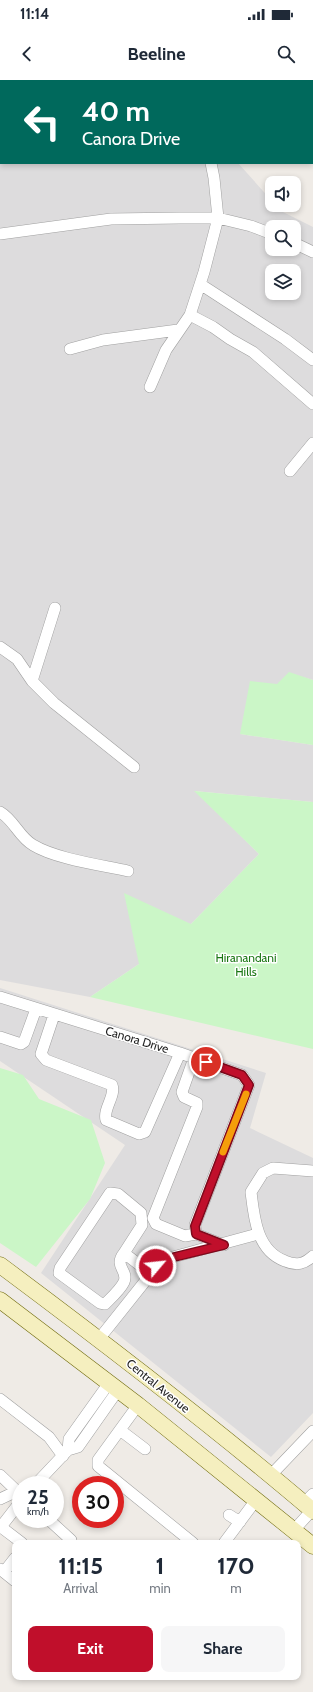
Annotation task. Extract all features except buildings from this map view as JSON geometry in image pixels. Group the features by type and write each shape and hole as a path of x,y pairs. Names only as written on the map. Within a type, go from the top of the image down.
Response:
{"main road":[{"name":"Central Avenue","path":"0,1265 100,1339 311,1506"},
{"path":"0,1300 138,1405 313,1546"}],"street":[{"path":"150,387 166,350 178,330 190,315 200,284 218,218 211,164"},
{"path":"0,234 111,219 218,218 251,226 265,231"},
{"path":"301,246 313,252"},
{"path":"200,284 285,339 313,360"},
{"path":"190,315 213,327 253,352 313,404"},
{"path":"70,349 103,340 178,330"},
{"path":"290,471 313,443"},
{"path":"32,681 55,608"},
{"path":"0,647 17,659 32,681 54,704 134,767"},
{"path":"0,812 16,827 25,840 34,846 59,855 128,872"},
{"name":"Canora Drive","path":"0,997 180,1053 242,1075 249,1085 195,1226 196,1234"},
{"path":"0,1037 21,1044 24,1042 36,1009"},
{"path":"54,1015 41,1054 46,1060 112,1085 113,1089 105,1115 106,1120 139,1134 146,1132 180,1053"},
{"path":"194,1058 182,1092 184,1097 197,1103 197,1107 153,1218 156,1224 185,1236 196,1234 224,1245"},
{"path":"313,1171 273,1168 263,1173 251,1192 258,1234 275,1258 292,1264 304,1264 313,1256"},
{"path":"110,1194 118,1194 141,1213 142,1225 124,1252 119,1258 119,1263 124,1275 124,1282 105,1304 100,1303 59,1273 60,1268 110,1194"},
{"path":"100,1339 150,1273 162,1260 224,1245 258,1234"},
{"path":"124,1252 150,1273"},
{"path":"43,1476 65,1453 78,1447 113,1386"},
{"path":"0,1399 49,1436 65,1453"},
{"path":"138,1405 98,1460 98,1466 189,1540"},
{"path":"120,1430 145,1449"},
{"path":"271,1475 313,1431"},
{"path":"0,1475 12,1488"},
{"path":"0,1499 12,1497"},
{"path":"226,1540 256,1500"},
{"path":"294,1530 311,1506"},
{"path":"12,1509 0,1528 18,1540"},
{"path":"229,1515 240,1522"},
{"path":"58,1528 71,1540"},
{"path":"12,1561 2,1571 12,1579"}],"shaded area":[{"path":"0,164 239,164 265,193 265,212 283,212 299,220 265,220 265,256 301,256 301,221 313,227 313,680 289,673 240,734 313,745 313,802 195,791 259,854 191,924 139,964 90,997 0,980"},
{"path":"0,988 266,1073 250,1128 313,1158 313,1413 271,1457 41,1273 125,1145 0,1061"}],"green space":[{"path":"289,672 313,680 313,745 240,734 250,681 277,684"},
{"name":"Hiranandani Hills","path":"194,791 313,802 313,1049 90,997 139,964 124,893 191,924 259,854"},
{"path":"0,1068 23,1075 39,1099 91,1120 105,1163 90,1199 36,1267 0,1243"}],"slow traffic":[{"path":"223,1152 246,1094"}],"route":[{"path":"156,1266 162,1260 224,1245 196,1234 195,1226 249,1085 242,1075 206,1062"}]}
